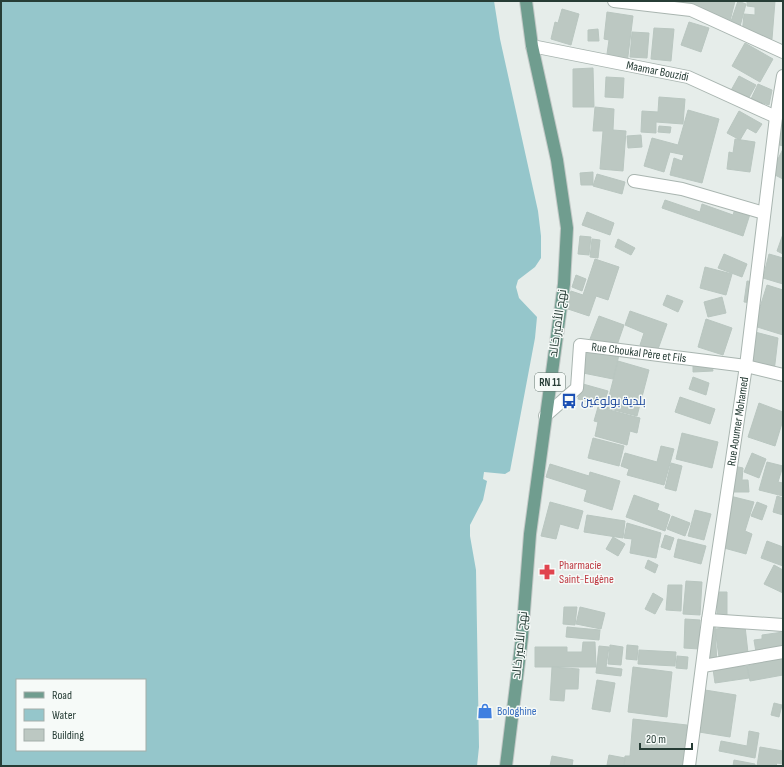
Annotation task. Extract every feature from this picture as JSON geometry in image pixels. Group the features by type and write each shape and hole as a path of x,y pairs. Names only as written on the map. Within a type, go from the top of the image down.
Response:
{"main road":[{"name":"نهج الأمير خالد","path":"506,766 522,637 530,534 564,284 567,228 557,160 532,46 526,1"}],"street":[{"path":"614,1 691,10 783,52"},
{"name":"Maamar Bouzidi","path":"532,46 688,77 776,117"},
{"name":"Rue Aoumer Mohamed","path":"689,766 708,620 746,366 776,117 783,76"},
{"path":"634,181 682,189 764,213"},
{"name":"Rue Choukal Père et Fils","path":"545,416 577,388 580,345 746,366 783,375"},
{"path":"708,620 783,625"},
{"path":"703,666 783,652"}],"water":[{"path":"1,1 494,1 500,39 538,211 541,236 541,258 535,267 518,280 516,287 519,298 537,317 535,338 510,471 505,474 484,472 483,479 487,481 483,500 470,525 470,536 476,570 479,747 477,766 1,766"}],"building":[{"path":"679,1 735,1 730,21 677,7"},
{"path":"738,1 746,4 739,30 729,27"},
{"path":"747,1 775,1 772,39 742,35 744,14 755,15 755,7 747,6"},
{"path":"562,9 579,14 571,45 551,39 555,22 558,23"},
{"path":"607,12 633,16 627,64 606,61 609,40 604,39"},
{"path":"689,22 709,28 701,52 681,45"},
{"path":"654,28 674,29 671,61 651,59"},
{"path":"598,29 599,41 588,41 588,30"},
{"path":"632,32 649,33 647,58 630,57"},
{"path":"745,43 773,59 760,82 732,66"},
{"path":"593,68 594,107 573,107 573,69"},
{"path":"739,76 756,85 746,103 729,94"},
{"path":"606,77 624,78 623,98 605,97"},
{"path":"758,84 772,90 769,105 751,99"},
{"path":"659,97 685,99 683,124 656,122 656,133 641,132 642,111 658,112"},
{"path":"595,107 614,109 613,130 626,131 623,171 600,169 603,131 593,131"},
{"path":"688,110 719,119 702,183 670,175 674,158 682,161 684,155 670,152 664,172 644,166 652,138 678,145"},
{"path":"739,111 762,124 756,133 747,128 740,140 727,133"},
{"path":"659,126 671,127 670,133 658,132"},
{"path":"780,126 783,126 783,146 776,144"},
{"path":"641,135 642,147 628,148 627,136"},
{"path":"735,139 755,142 750,172 727,169 729,152 733,153"},
{"path":"783,149 783,179 771,173"},
{"path":"593,172 593,185 581,185 580,173"},
{"path":"597,174 625,182 622,194 593,186"},
{"path":"665,200 700,212 702,204 733,215 736,206 751,211 743,236 662,208"},
{"path":"587,212 614,223 610,235 582,225"},
{"path":"783,234 783,254 777,251"},
{"path":"580,236 591,237 589,255 578,254"},
{"path":"592,239 600,240 598,258 590,257"},
{"path":"618,239 635,248 631,255 615,247"},
{"path":"724,254 747,264 742,277 718,268"},
{"path":"769,254 783,258 783,284 763,278"},
{"path":"595,259 619,267 608,300 596,296 589,316 565,308 571,291 583,295"},
{"path":"705,267 732,274 726,295 700,288"},
{"path":"576,275 586,279 582,291 572,287"},
{"path":"747,281 757,282 754,303 744,302"},
{"path":"767,285 783,290 783,335 754,326"},
{"path":"667,295 683,301 678,312 663,305"},
{"path":"722,297 726,313 708,317 704,302"},
{"path":"630,311 667,324 657,352 640,345 644,333 625,325"},
{"path":"599,316 624,325 616,348 590,339"},
{"path":"706,319 732,328 723,355 698,347"},
{"path":"755,332 778,338 774,372 750,363"},
{"path":"584,350 619,355 613,379 583,373"},
{"path":"618,361 649,370 637,416 606,408"},
{"path":"693,363 712,365 713,371 693,372"},
{"path":"693,377 709,383 706,395 689,389"},
{"path":"583,384 608,391 603,406 578,399"},
{"path":"680,397 715,409 710,424 675,412"},
{"path":"759,403 783,412 783,420 775,446 748,437"},
{"path":"598,407 640,418 637,433 630,431 627,445 595,436 598,422 594,421"},
{"path":"682,433 718,442 712,468 676,459"},
{"path":"593,438 624,446 619,466 588,458"},
{"path":"661,446 674,449 664,485 627,475 629,469 621,466 625,453 657,462"},
{"path":"752,453 766,459 759,478 744,472"},
{"path":"767,462 783,466 778,482 783,483 783,496 759,490"},
{"path":"671,463 682,466 676,491 665,488"},
{"path":"550,464 589,476 590,472 620,481 612,510 584,501 587,490 546,477"},
{"path":"734,466 743,468 742,480 748,480 749,492 731,492"},
{"path":"634,495 659,504 657,510 670,515 665,531 626,517"},
{"path":"730,496 754,502 745,531 752,534 746,554 724,548 731,507 729,506"},
{"path":"777,496 783,498 783,515 773,512"},
{"path":"550,502 583,511 578,529 560,524 556,539 541,536"},
{"path":"757,502 767,506 762,520 751,516"},
{"path":"695,510 711,514 704,540 688,536"},
{"path":"587,515 625,521 623,538 584,532"},
{"path":"672,516 690,523 685,536 667,529"},
{"path":"627,523 661,533 656,558 630,553 632,539 624,538"},
{"path":"665,535 674,538 670,550 661,547"},
{"path":"613,537 625,544 618,556 606,549"},
{"path":"678,539 706,546 701,564 674,557"},
{"path":"767,541 783,547 783,566 761,558"},
{"path":"648,560 658,565 655,573 645,568"},
{"path":"774,565 783,570 783,593 764,584"},
{"path":"686,581 702,582 700,615 683,614"},
{"path":"668,585 682,585 681,611 666,610"},
{"path":"717,592 727,592 727,616 717,615"},
{"path":"653,593 663,599 655,614 645,609"},
{"path":"564,607 577,607 575,625 563,624"},
{"path":"580,607 605,613 601,629 576,624"},
{"path":"685,619 700,620 699,649 684,648"},
{"path":"715,625 717,665 707,667 712,626"},
{"path":"745,626 748,653 756,652 754,640 762,639 762,635 783,632 783,654 720,664 715,629"},
{"path":"567,627 600,630 599,640 566,637"},
{"path":"583,642 595,642 596,667 535,667 535,647 567,647 567,652 582,652"},
{"path":"610,645 623,647 621,665 608,664"},
{"path":"627,645 638,646 637,660 626,659"},
{"path":"599,646 609,647 606,667 622,669 621,676 596,673"},
{"path":"639,650 676,652 675,666 638,664"},
{"path":"677,656 688,657 687,669 676,668"},
{"path":"783,658 783,675 750,681 747,666"},
{"path":"747,666 749,678 715,683 713,669"},
{"path":"552,667 579,669 578,689 565,689 564,701 550,700"},
{"path":"633,667 672,672 667,717 628,712"},
{"path":"597,680 615,683 610,712 592,709"},
{"path":"705,690 736,695 730,737 699,732"},
{"path":"774,703 782,705 779,717 771,715"},
{"path":"633,719 687,725 683,766 624,766 625,756 630,756"},
{"path":"749,731 759,733 755,758 719,751 721,741 747,746"},
{"path":"760,747 783,751 783,764 777,763 776,766 757,766"},
{"path":"609,755 625,758 624,766 607,765"},
{"path":"552,756 573,760 572,766 550,766"},
{"path":"734,760 755,764 755,766 733,766"}],"place":[{"name":"بلدية بولوغين","path":"569,401"},
{"name":"Pharmacie Saint-Eugène","path":"547,572"},
{"name":"Bologhine","path":"485,711"}]}
